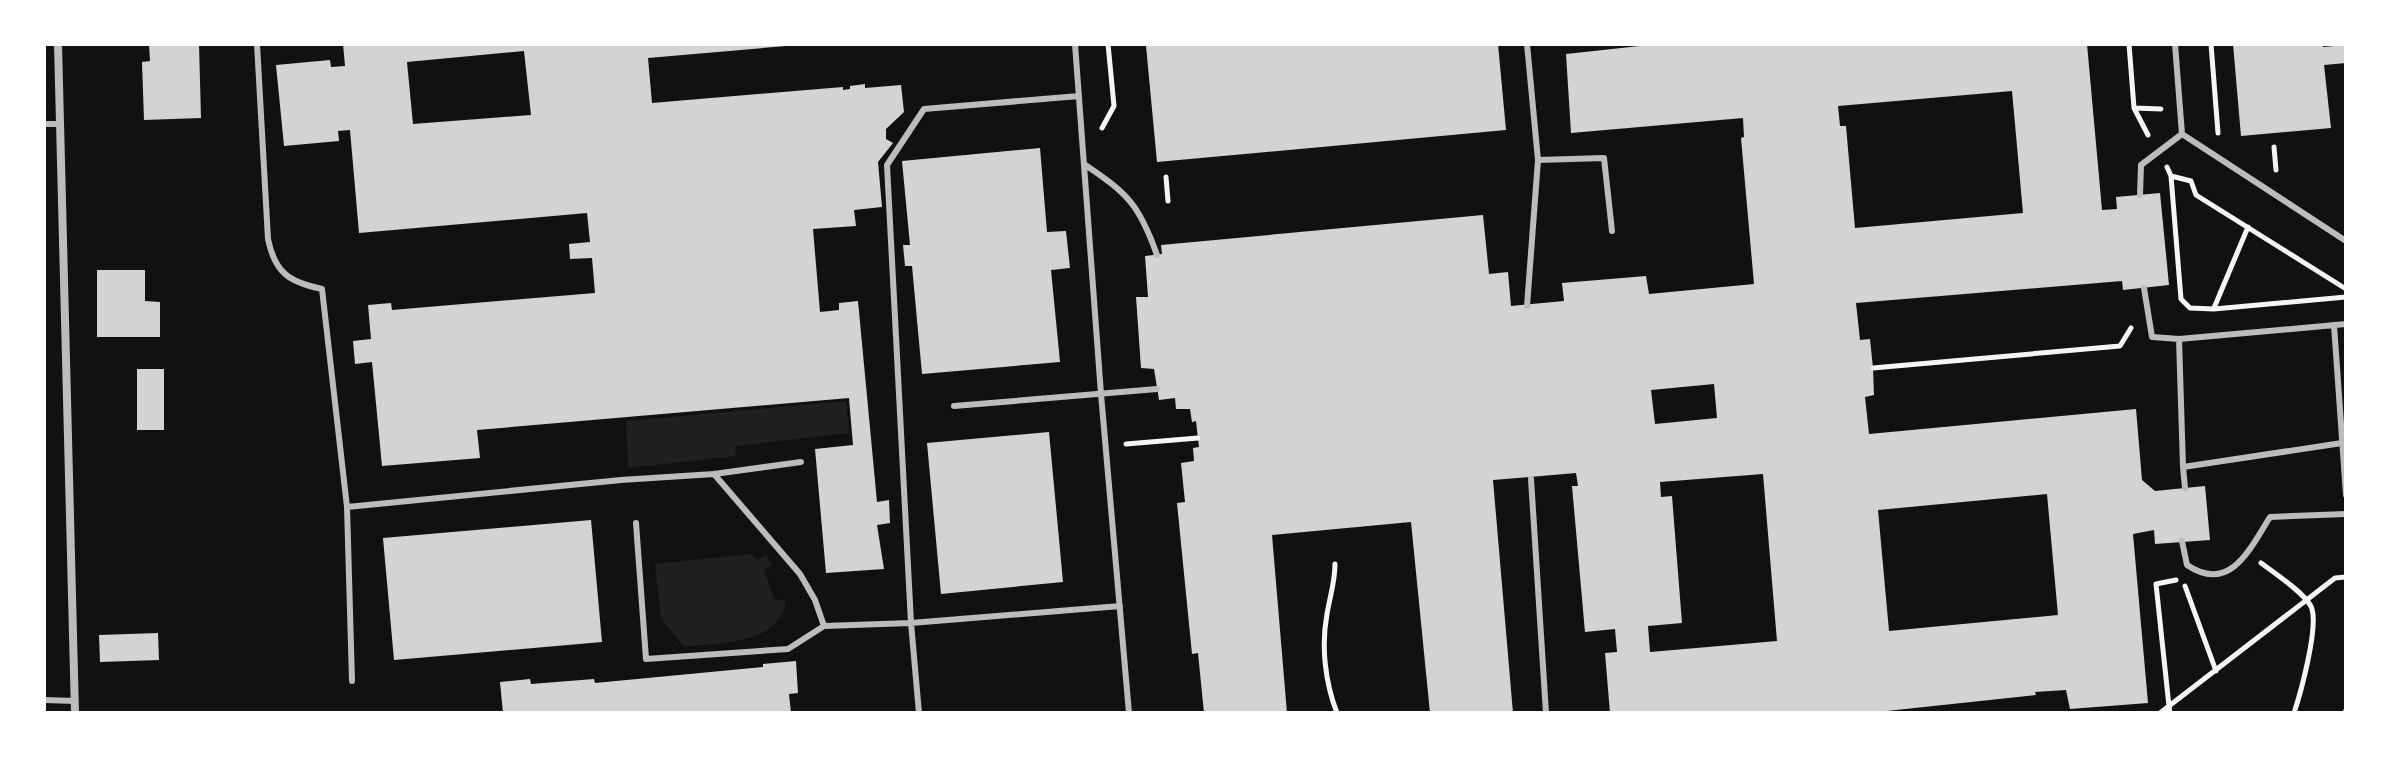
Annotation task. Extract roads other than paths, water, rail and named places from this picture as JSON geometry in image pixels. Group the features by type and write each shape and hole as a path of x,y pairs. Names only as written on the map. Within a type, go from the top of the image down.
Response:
{"street":[{"path":"58,44 75,713"}],"lane":[{"path":"257,44 268,239 272,259 282,273 301,285 322,289 347,507 352,681"},
{"path":"1075,44 1105,446 1129,713"},
{"path":"1527,44 1538,160 1527,306"},
{"path":"2175,44 2182,134"},
{"path":"919,713 911,623 887,165 924,109 1079,96"},
{"path":"44,124 61,124"},
{"path":"2140,195 2141,165 2182,134"},
{"path":"2182,134 2346,241"},
{"path":"1538,160 1604,158 1612,231"},
{"path":"1084,164 1134,203 1143,217 1157,255"},
{"path":"2144,288 2152,337 2179,339 2346,324"},
{"path":"2334,325 2343,405 2346,495"},
{"path":"2179,339 2185,488"},
{"path":"954,406 1157,389"},
{"path":"2183,467 2342,443"},
{"path":"347,507 714,474 801,462"},
{"path":"714,474 800,574 815,600 824,626"},
{"path":"1531,479 1546,713"},
{"path":"2182,541 2187,565 2198,573 2216,576 2233,567 2248,552 2270,517 2346,514"},
{"path":"636,523 646,659 788,649 824,626 911,623 1120,606"},
{"path":"44,700 75,701"}]}
